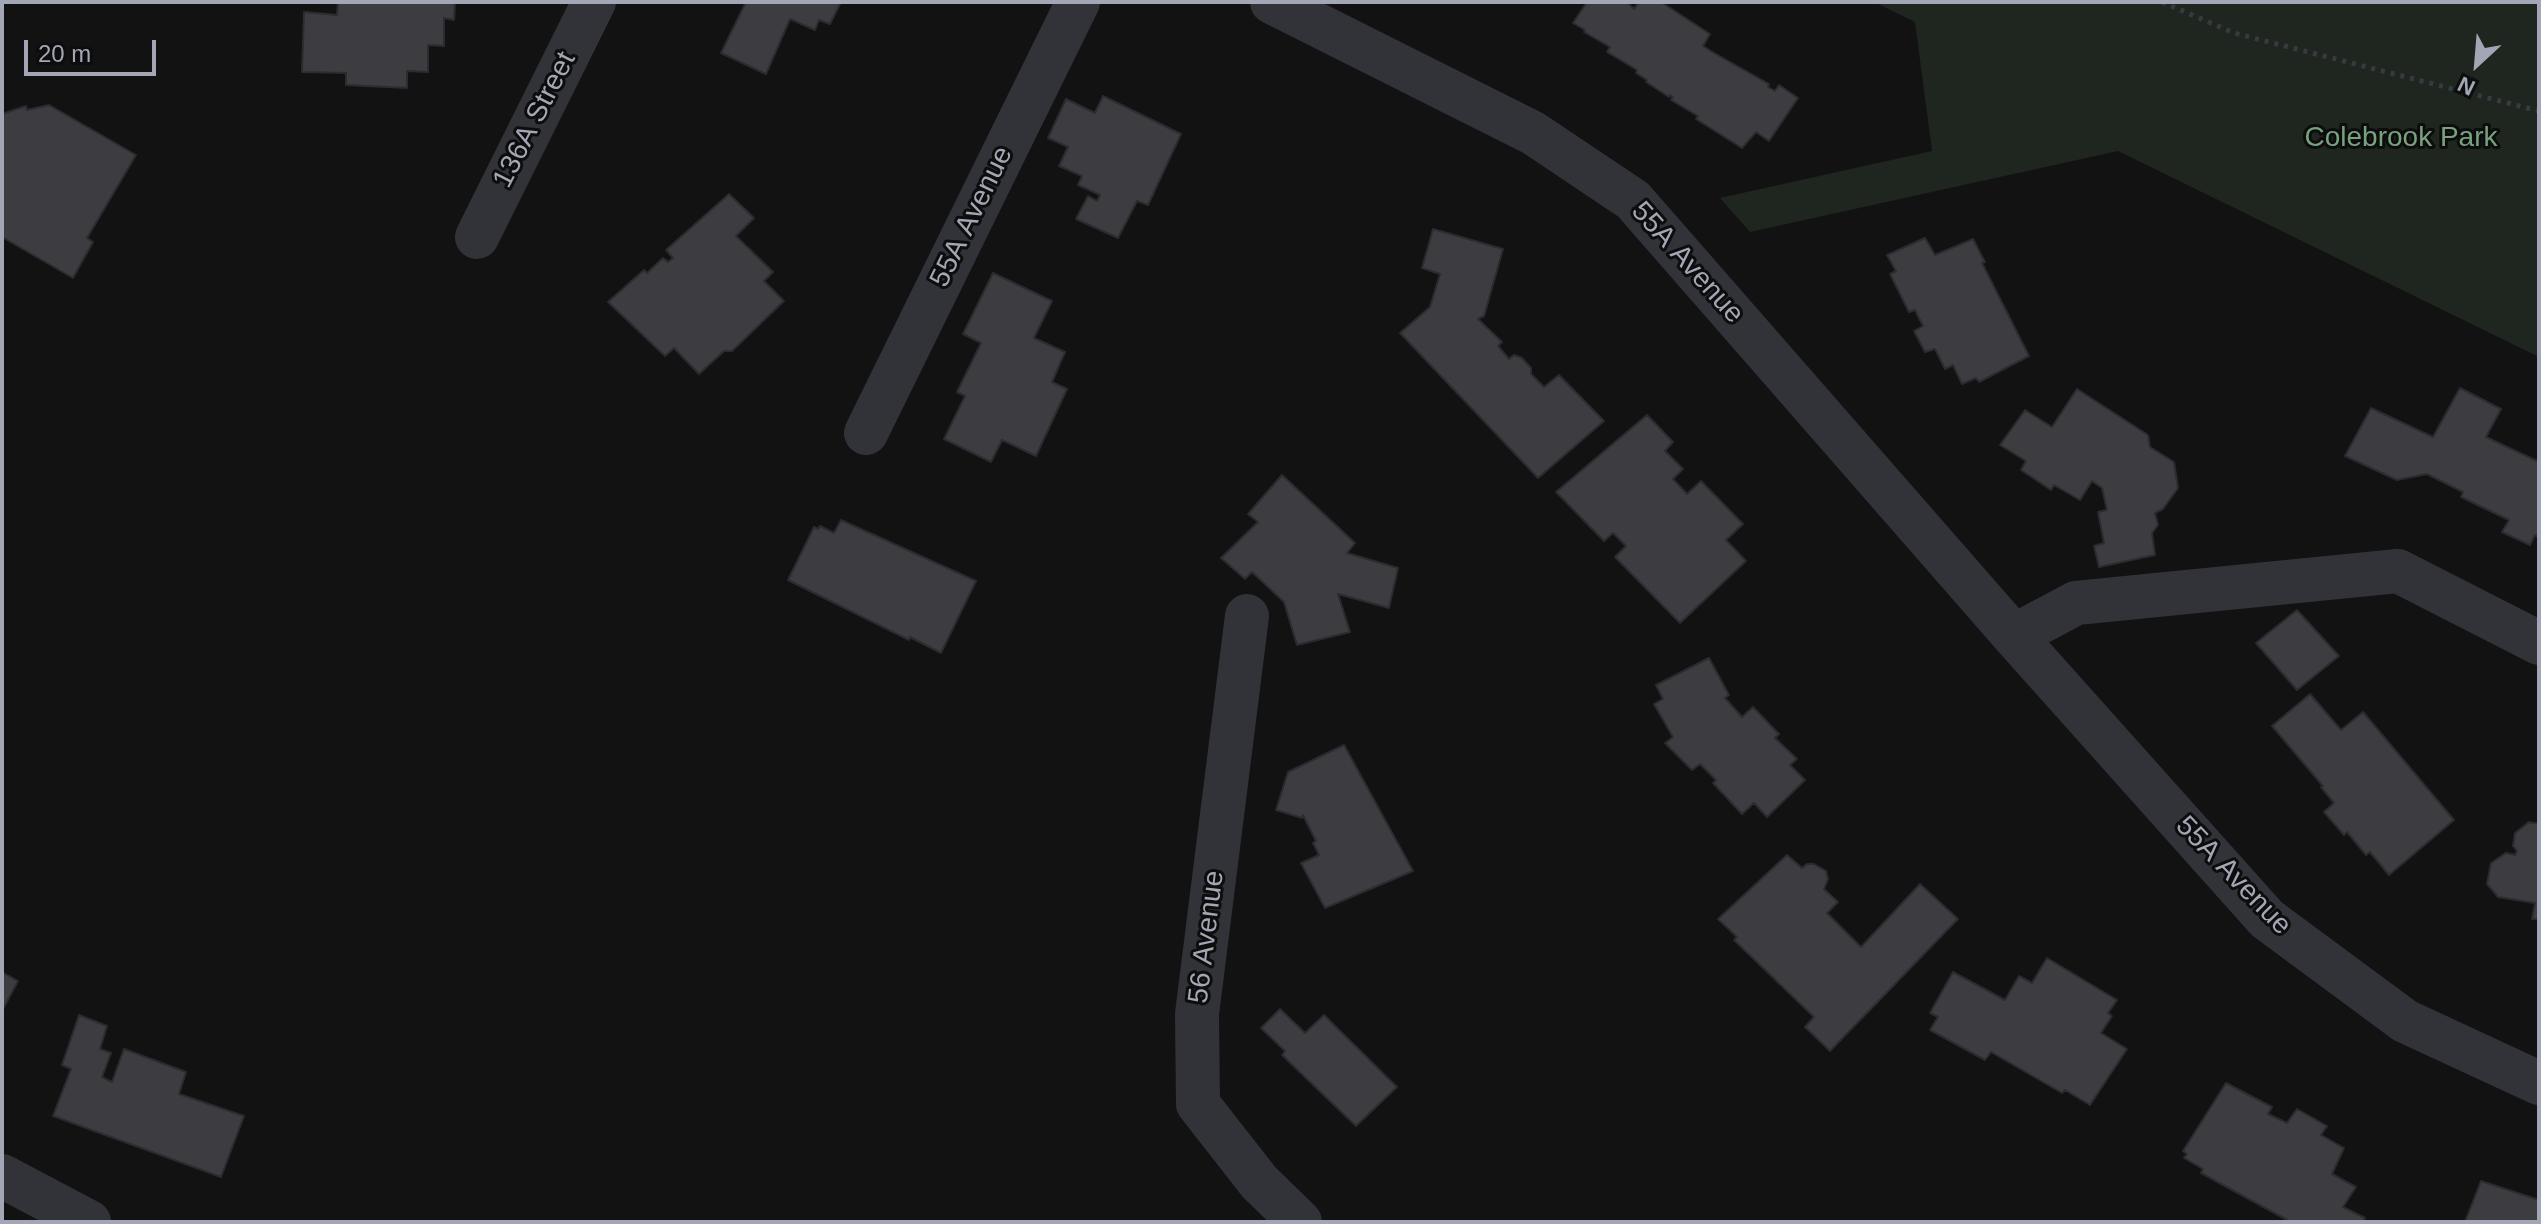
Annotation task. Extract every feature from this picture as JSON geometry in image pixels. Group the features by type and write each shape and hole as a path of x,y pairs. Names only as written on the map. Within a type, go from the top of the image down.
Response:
{"street":[{"name":"136A Street","path":"477,237 594,2"},
{"name":"55A Avenue","path":"866,433 1078,2"},
{"name":"55A Avenue","path":"1272,2 1533,133 1633,200 2014,636 2267,919 2405,1021 2539,1083"},
{"path":"2014,636 2076,603 2398,571 2539,643"},
{"name":"56 Avenue","path":"1247,616 1197,1014 1198,1104 1259,1182 1300,1222"},
{"path":"2,1176 89,1222"}],"path":[{"path":"2162,2 2234,33 2539,111"}],"green space":[{"name":"Colebrook Park","path":"1874,2 2539,2 2539,357 2118,151 1750,232 1720,198 1932,151 1915,22"}],"building":[{"path":"338,2 455,2 454,20 444,18 444,46 428,45 428,72 407,71 407,88 346,85 346,73 302,72 304,12 337,15"},
{"path":"746,2 841,2 830,24 819,20 815,30 790,19 766,74 721,53"},
{"path":"1587,2 1627,2 1634,9 1639,2 1661,2 1710,34 1703,46 1769,84 1768,87 1775,91 1779,85 1798,98 1769,141 1756,132 1742,148 1696,119 1698,116 1671,100 1673,97 1646,82 1636,73 1637,70 1607,52 1610,47 1573,23"},
{"path":"1103,96 1181,134 1148,205 1137,201 1118,238 1076,219 1088,196 1097,201 1100,195 1078,185 1082,176 1059,166 1068,147 1048,138 1066,99 1095,113"},
{"path":"49,105 136,155 87,238 93,242 73,278 2,237 2,114 26,106 27,110"},
{"path":"729,194 754,218 736,236 773,272 764,281 784,301 732,351 724,351 699,374 674,348 665,356 608,302 644,270 647,273 663,258 668,262 673,258 666,250"},
{"path":"1433,229 1503,249 1484,316 1478,319 1502,342 1498,346 1509,359 1514,355 1522,358 1531,368 1531,374 1544,387 1559,375 1604,421 1538,478 1400,333 1430,307 1440,274 1422,268"},
{"path":"1925,238 1935,255 1973,239 2029,356 1979,382 1976,378 1962,384 1953,365 1945,369 1935,349 1925,352 1914,331 1923,326 1915,310 1909,312 1890,274 1896,271 1887,255"},
{"path":"993,273 1052,301 1034,338 1065,352 1052,382 1067,389 1036,456 1002,440 991,462 944,439 965,396 957,392 981,343 963,334"},
{"path":"2460,388 2501,409 2486,437 2537,461 2539,457 2539,537 2535,535 2530,545 2502,532 2509,520 2461,497 2463,492 2427,474 2397,480 2345,456 2371,408 2433,437"},
{"path":"2077,389 2148,435 2150,447 2174,462 2178,488 2163,509 2155,513 2158,525 2152,533 2155,555 2099,567 2094,546 2104,543 2098,512 2107,510 2102,488 2092,481 2080,500 2054,485 2051,490 2021,470 2026,461 2000,445 2025,410 2052,427"},
{"path":"1647,415 1673,442 1665,451 1683,469 1673,479 1687,494 1701,481 1743,524 1726,540 1746,561 1680,623 1615,557 1626,546 1613,533 1604,541 1556,492"},
{"path":"1282,475 1355,543 1347,553 1398,568 1389,608 1338,594 1350,632 1297,645 1284,602 1252,572 1245,579 1221,558 1258,522 1248,514"},
{"path":"841,520 976,581 941,653 788,580 814,527 818,529 820,526 834,533"},
{"path":"2297,610 2339,656 2297,690 2256,643"},
{"path":"1709,658 1729,695 1725,698 1742,717 1753,707 1779,734 1775,738 1797,759 1790,765 1805,780 1767,817 1754,803 1742,814 1700,764 1692,770 1665,743 1673,737 1654,704 1663,699 1656,685"},
{"path":"2310,694 2341,730 2363,712 2454,820 2389,875 2370,852 2366,855 2347,832 2344,835 2324,812 2334,803 2272,726"},
{"path":"1344,745 1413,871 1325,908 1301,863 1319,855 1313,843 1316,841 1303,815 1302,818 1276,810 1288,772"},
{"path":"2529,822 2539,824 2539,919 2532,919 2535,903 2498,897 2487,884 2491,863 2506,853 2515,855 2515,833"},
{"path":"1787,855 1802,868 1814,864 1826,871 1828,879 1824,889 1838,902 1827,913 1861,947 1920,884 1958,919 1830,1051 1805,1027 1814,1017 1734,940 1737,937 1718,919"},
{"path":"2047,958 2117,1000 2108,1013 2112,1016 2101,1033 2127,1049 2090,1105 2065,1090 2062,1093 1991,1052 1985,1060 1930,1030 1938,1017 1930,1013 1953,972 2005,1000 2019,976 2032,983"},
{"path":"2,972 18,981 2,1011"},
{"path":"1280,1009 1305,1033 1324,1015 1397,1087 1356,1126 1282,1055 1285,1051 1261,1028"},
{"path":"79,1015 107,1026 100,1049 111,1053 102,1077 112,1082 124,1049 186,1072 179,1094 244,1116 221,1177 53,1116 71,1069 62,1065"},
{"path":"2226,1083 2272,1107 2268,1114 2287,1123 2297,1109 2327,1126 2321,1135 2344,1148 2332,1174 2356,1187 2343,1207 2365,1218 2362,1222 2291,1222 2201,1173 2203,1169 2184,1158 2187,1154 2183,1151"},
{"path":"2481,1181 2539,1200 2539,1222 2465,1222"}]}
